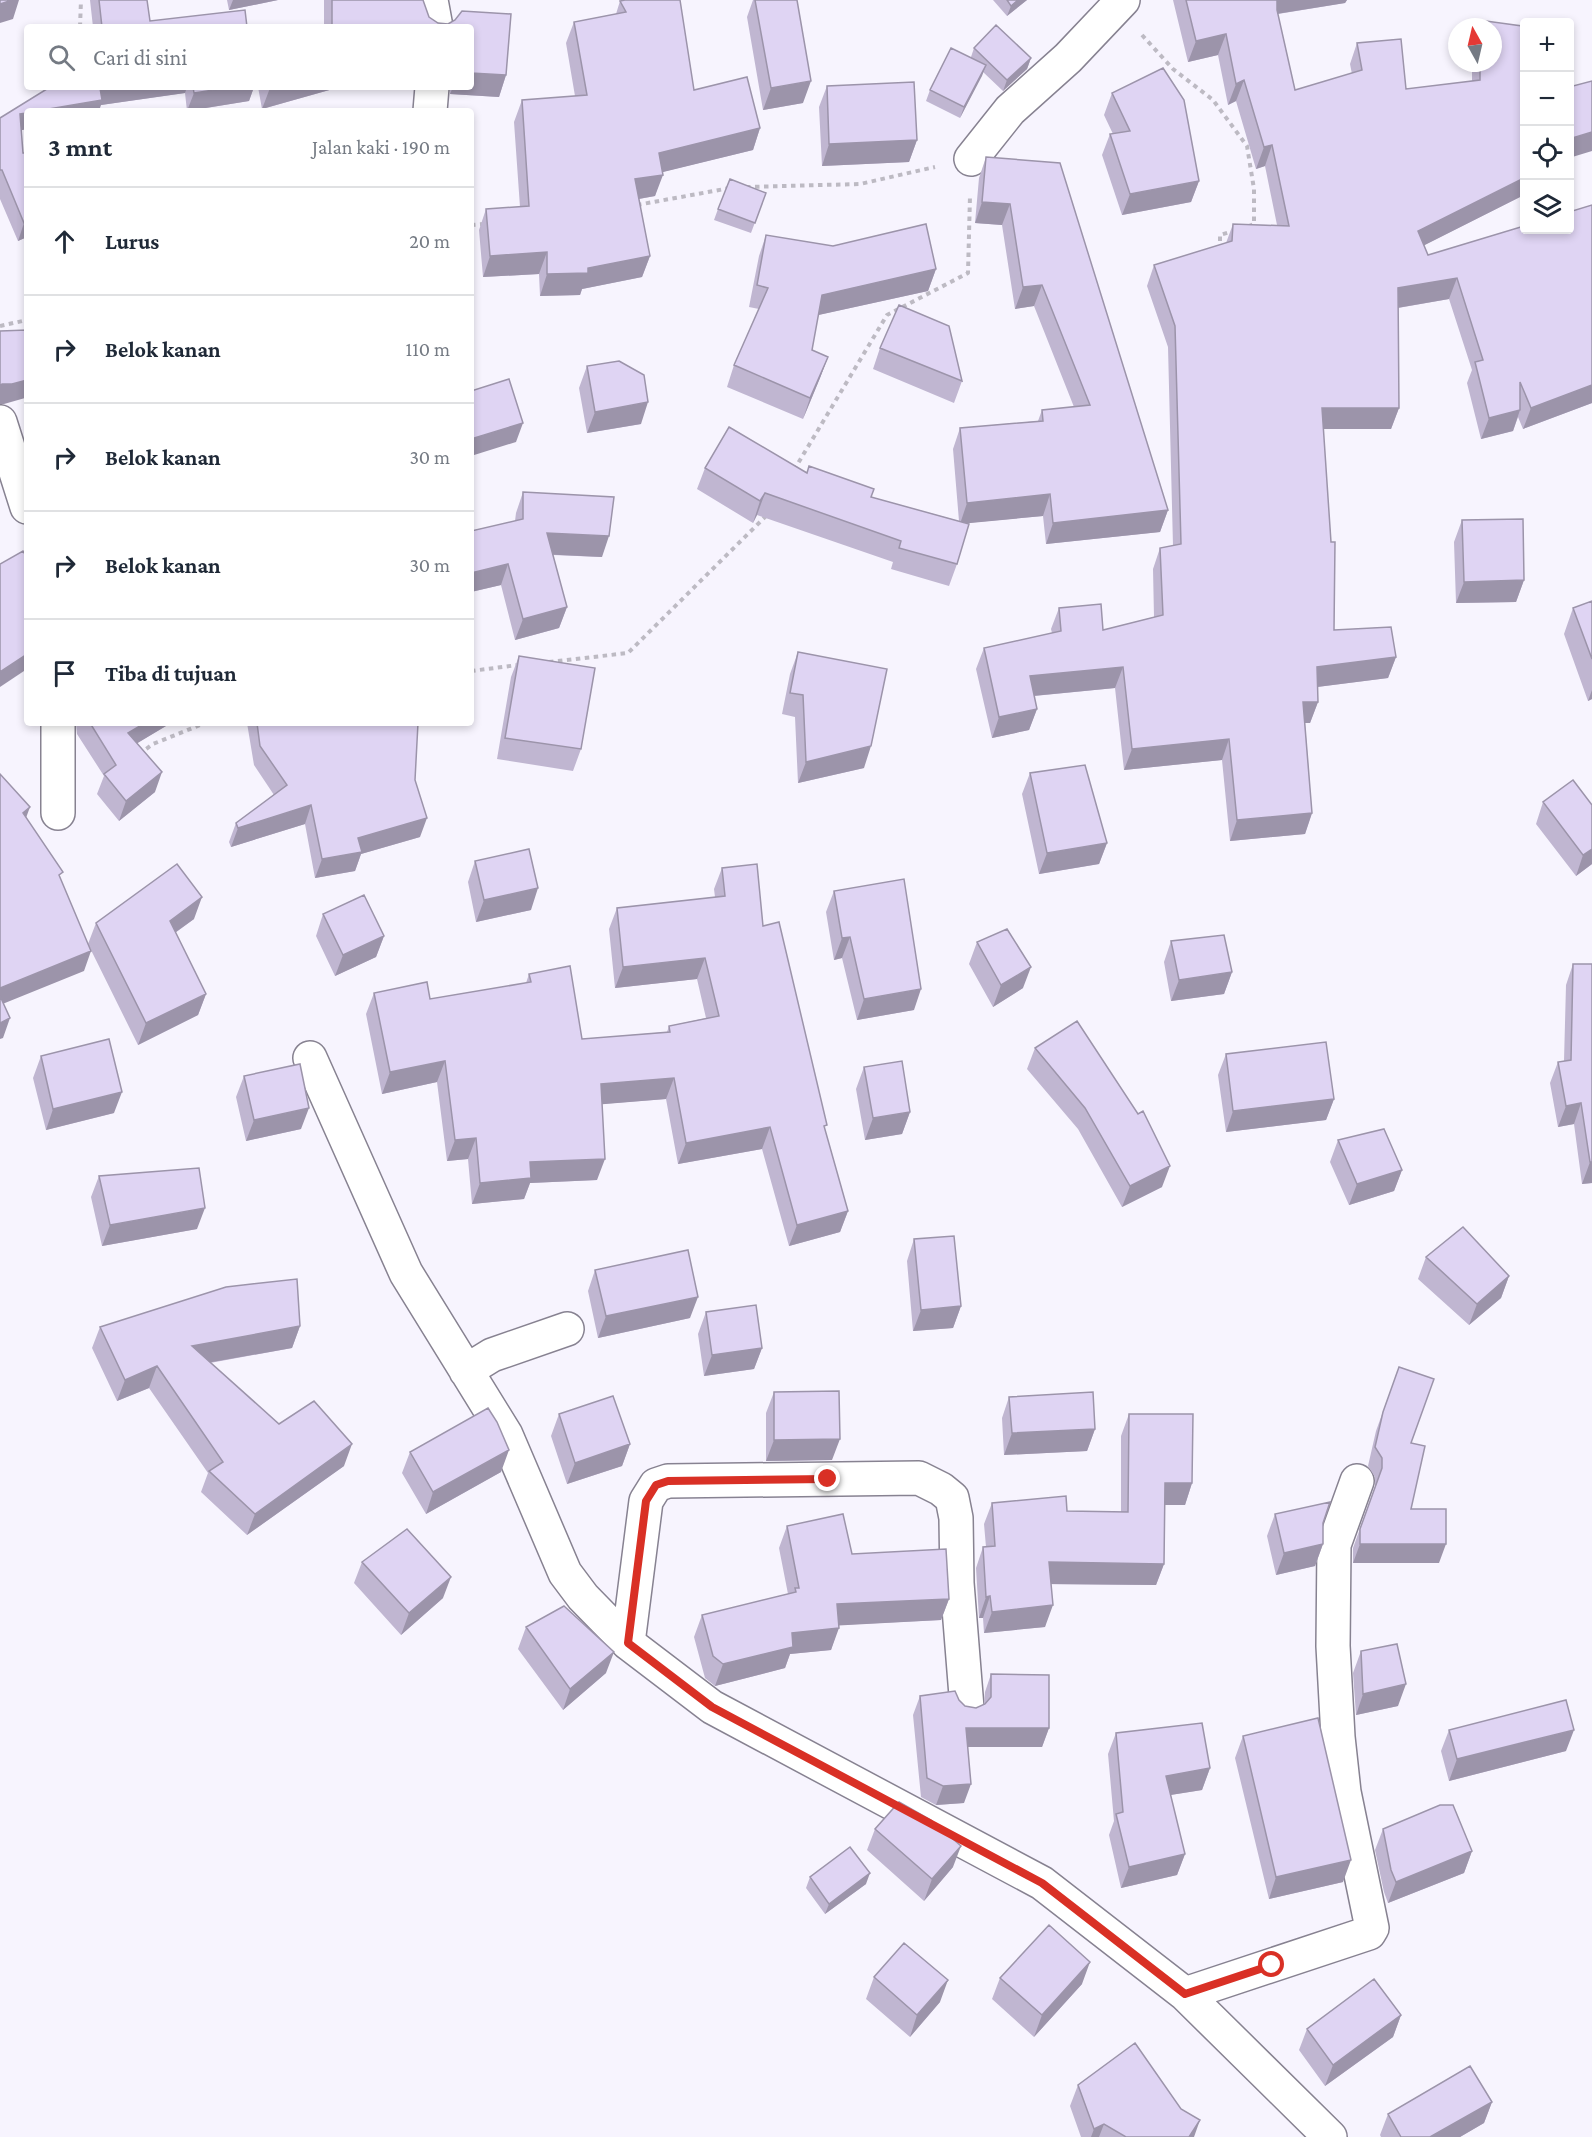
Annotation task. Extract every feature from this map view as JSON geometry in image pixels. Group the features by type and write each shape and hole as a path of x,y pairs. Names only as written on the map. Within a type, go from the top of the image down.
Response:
{"street":[{"path":"431,0 435,24"},
{"path":"971,159 1010,110 1068,58 1120,4"},
{"path":"430,108 432,90"},
{"path":"0,422 24,498"},
{"path":"57,726 57,813"},
{"path":"310,1058 406,1273 506,1436 565,1573 583,1597 628,1643 712,1707 1042,1883 1185,1994 1330,2137"},
{"path":"466,1371 492,1355 567,1329"},
{"path":"628,1643 646,1501 656,1485 668,1481 919,1478 941,1489 952,1498 957,1518 957,1583 968,1708"},
{"path":"1185,1994 1369,1933 1372,1928 1344,1792 1338,1737 1333,1646 1334,1545 1357,1481"}],"path":[{"path":"80,24 81,0"},
{"path":"1120,4 1173,69 1213,100 1247,146 1254,189 1254,224 1246,226"},
{"path":"745,187 860,184 971,159 968,273 887,315 789,479"},
{"path":"629,207 722,188 733,188"},
{"path":"474,225 494,223"},
{"path":"1220,256 1220,235 1237,229"},
{"path":"0,326 24,321"},
{"path":"538,663 628,652 764,520 770,510"},
{"path":"474,671 527,664"},
{"path":"134,758 153,744 198,726"}],"building":[{"path":"0,0 12,0 0,4"},
{"path":"99,0 147,0 150,21 245,10 247,24 102,24"},
{"path":"332,0 423,0 429,17 438,23 448,24 332,24"},
{"path":"680,0 694,90 747,77 760,128 659,153 663,175 635,179 650,256 588,268 588,273 547,274 547,252 490,256 486,209 529,206 522,100 587,95 574,22 626,12 620,1"},
{"path":"755,0 797,0 811,81 771,88"},
{"path":"1007,0 1018,0 1011,6"},
{"path":"1186,0 1277,0 1277,10 1295,90 1362,70 1357,43 1401,39 1406,89 1480,80 1480,72 1502,72 1502,23 1520,26 1520,180 1418,231 1428,255 1520,227 1520,234 1574,234 1574,210 1592,205 1592,385 1531,408 1520,382 1520,410 1489,418 1475,362 1483,360 1457,278 1398,288 1399,408 1322,408 1331,542 1335,542 1334,630 1391,627 1396,657 1317,667 1318,702 1303,702 1312,813 1237,820 1229,739 1132,749 1123,667 1030,676 1037,709 999,717 984,648 1061,631 1059,608 1101,604 1103,630 1163,615 1160,548 1181,544 1175,326 1154,265 1232,241 1233,224 1289,226 1272,145 1264,147 1244,80 1236,84 1226,34 1196,41"},
{"path":"462,11 511,14 506,75 474,73 474,24 448,24 455,20"},
{"path":"996,25 1031,58 1007,80 974,48"},
{"path":"951,48 986,65 964,107 930,90"},
{"path":"1163,68 1184,100 1199,181 1130,194 1110,134 1130,131 1112,93"},
{"path":"1592,81 1592,132 1574,137 1574,126 1574,86"},
{"path":"914,82 917,140 829,144 827,86"},
{"path":"45,90 100,90 102,100 55,108 24,108 24,113 20,114 24,153 24,223 2,170 0,170 0,118"},
{"path":"194,90 214,90 194,93"},
{"path":"986,157 1060,163 1168,510 1053,523 1050,494 967,503 960,428 1043,421 1042,410 1090,405 1042,285 1023,287 1010,204 982,202"},
{"path":"730,179 766,193 755,223 718,209"},
{"path":"926,224 936,269 822,295 812,350 828,357 810,398 734,365 768,288 757,285 766,235 833,246"},
{"path":"899,305 949,326 962,381 880,348"},
{"path":"24,330 24,381 0,386 0,331"},
{"path":"619,361 644,375 648,402 595,412 587,366"},
{"path":"509,379 523,423 474,438 474,390"},
{"path":"729,427 807,473 809,466 874,489 871,497 969,524 957,564 899,548 901,541 765,493 760,501 705,468"},
{"path":"523,492 614,497 609,536 547,533 567,607 523,619 508,564 474,572 474,530 523,519"},
{"path":"1523,519 1524,580 1464,582 1462,520"},
{"path":"23,551 24,553 24,656 0,672 0,564"},
{"path":"1592,601 1592,659 1573,608"},
{"path":"798,652 887,669 871,746 806,762 803,695 790,693"},
{"path":"519,656 595,668 581,749 505,738"},
{"path":"92,726 140,726 128,733 162,772 126,801 104,774 116,765"},
{"path":"257,726 418,726 415,780 427,818 358,838 362,852 322,859 311,805 238,828 236,823 287,785 260,746"},
{"path":"1085,765 1107,843 1047,853 1030,773"},
{"path":"0,774 30,807 23,813 63,872 59,875 91,951 0,988"},
{"path":"1573,780 1592,805 1592,849 1583,855 1543,802"},
{"path":"529,849 538,888 484,900 475,861"},
{"path":"177,864 202,897 170,921 206,994 146,1023 96,923"},
{"path":"757,864 763,926 779,922 827,1125 824,1126 848,1211 797,1225 770,1127 686,1143 674,1078 601,1084 605,1159 530,1162 531,1178 480,1183 476,1138 455,1140 445,1061 390,1072 374,993 427,982 430,999 531,982 529,974 570,966 582,1039 670,1032 669,1026 719,1016 705,958 623,967 617,908 725,896 722,868"},
{"path":"904,879 921,989 864,999 850,937 842,938 834,891"},
{"path":"364,895 384,936 343,955 323,914"},
{"path":"1007,929 1031,967 1001,985 977,942"},
{"path":"1224,935 1232,972 1179,980 1171,941"},
{"path":"1573,964 1592,964 1592,1162 1590,1162 1581,1103 1566,1106 1558,1062 1571,1060"},
{"path":"0,996 10,1018 0,1023"},
{"path":"1077,1021 1138,1114 1143,1111 1170,1166 1130,1186 1085,1108 1035,1048"},
{"path":"109,1039 122,1092 53,1109 41,1056"},
{"path":"1326,1042 1334,1099 1233,1111 1226,1054"},
{"path":"902,1061 910,1112 873,1118 864,1067"},
{"path":"300,1064 309,1108 254,1120 244,1076"},
{"path":"1384,1129 1402,1170 1357,1184 1338,1140"},
{"path":"199,1168 205,1208 110,1225 99,1176"},
{"path":"1463,1227 1509,1276 1477,1304 1426,1257"},
{"path":"954,1236 961,1306 921,1310 914,1239"},
{"path":"688,1250 698,1297 606,1316 595,1270"},
{"path":"297,1279 300,1326 192,1346 279,1424 314,1401 352,1444 255,1514 209,1471 223,1462 157,1366 125,1380 100,1327 226,1287"},
{"path":"756,1305 762,1348 712,1355 706,1312"},
{"path":"1399,1367 1434,1379 1411,1443 1425,1446 1411,1509 1446,1509 1446,1544 1360,1544 1360,1529 1382,1468 1382,1458 1375,1447 1383,1412"},
{"path":"839,1391 840,1439 774,1440 774,1392"},
{"path":"1093,1392 1095,1429 1012,1433 1009,1397"},
{"path":"613,1396 630,1444 575,1463 559,1414"},
{"path":"488,1408 509,1450 433,1492 410,1452"},
{"path":"1129,1414 1193,1414 1192,1483 1165,1483 1164,1564 1049,1562 1053,1605 992,1612 990,1596 986,1597 983,1547 995,1546 992,1503 1066,1496 1067,1511 1128,1512"},
{"path":"1330,1502 1323,1523 1323,1544 1284,1553 1275,1514"},
{"path":"843,1514 852,1554 946,1549 949,1599 837,1604 839,1628 792,1633 793,1647 723,1664 713,1656 702,1615 796,1592 795,1588 799,1588 787,1526"},
{"path":"407,1529 451,1577 409,1613 362,1562"},
{"path":"564,1606 614,1652 570,1689 526,1627"},
{"path":"1397,1644 1406,1684 1363,1694 1361,1651"},
{"path":"991,1674 1049,1675 1049,1728 966,1728 971,1784 943,1786 927,1778 920,1696 955,1691 965,1706 976,1708 985,1704 991,1697"},
{"path":"1566,1700 1574,1730 1457,1759 1449,1730"},
{"path":"1318,1718 1351,1860 1276,1877 1243,1736"},
{"path":"1202,1723 1210,1768 1166,1776 1185,1854 1129,1867 1116,1814 1123,1812 1116,1733"},
{"path":"899,1802 931,1820 961,1846 932,1879 875,1829"},
{"path":"1440,1805 1453,1805 1472,1851 1396,1882 1391,1870 1383,1829"},
{"path":"850,1847 870,1873 829,1904 810,1877"},
{"path":"1049,1925 1090,1962 1042,2015 1000,1978"},
{"path":"904,1943 948,1980 917,2015 874,1977"},
{"path":"1374,1979 1401,2015 1333,2065 1307,2029"},
{"path":"1135,2043 1181,2109 1200,2120 1189,2137 1126,2137 1104,2124 1094,2129 1078,2085"},
{"path":"1470,2066 1492,2102 1430,2137 1401,2137 1388,2114"}],"route":[{"path":"828,1479 668,1481 656,1485 646,1501 628,1643 712,1707 1042,1883 1185,1994 1272,1965"}]}
